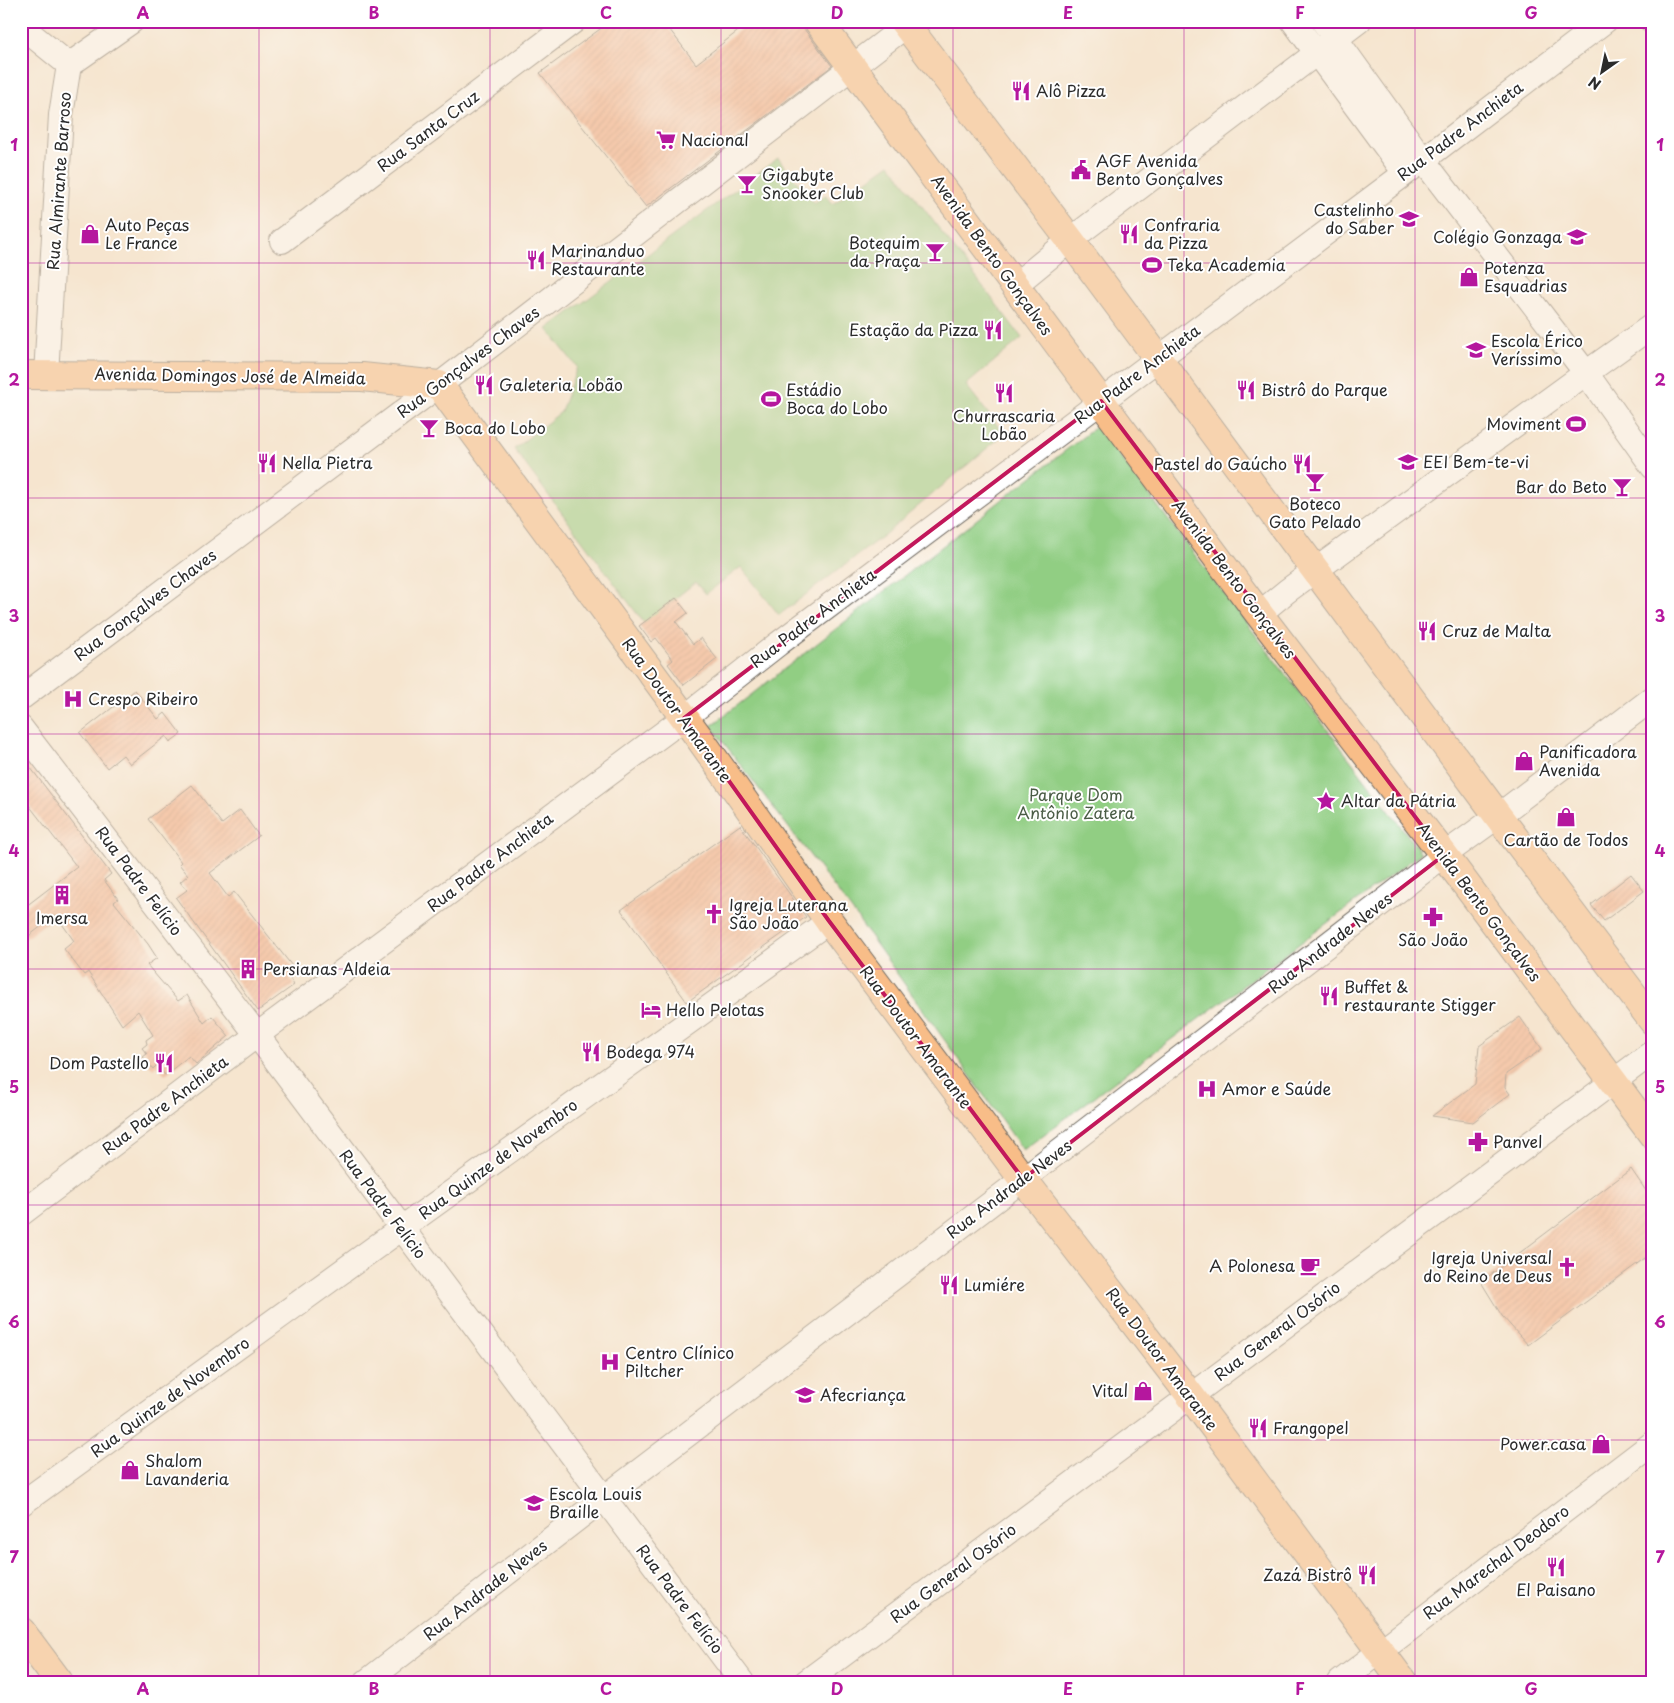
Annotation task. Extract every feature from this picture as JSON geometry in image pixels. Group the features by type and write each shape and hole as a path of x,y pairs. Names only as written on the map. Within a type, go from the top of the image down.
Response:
{"main road":[{"name":"Avenida Bento Gonçalves","path":"818,21 1259,614 1444,855 1653,1135"},
{"path":"907,23 1653,1021"},
{"name":"Avenida Domingos José de Almeida","path":"34,375 362,377 439,385"},
{"name":"Rua Doutor Amarante","path":"439,385 684,718 830,921 1023,1179 1190,1395 1402,1682"},
{"path":"21,1631 59,1682"}],"street":[{"path":"21,26 69,65 132,21"},
{"name":"Rua Santa Cruz","path":"282,241 574,21"},
{"path":"1294,21 1317,53 1586,373 1653,467"},
{"path":"1014,286 1070,240 1317,53 1330,30 1359,21"},
{"name":"Rua Padre Anchieta","path":"21,1214 257,1035 684,718 778,644 1414,167 1605,21"},
{"name":"Rua Gonçalves Chaves","path":"21,698 439,385 854,67 907,23"},
{"path":"1330,30 1414,167"},
{"name":"Rua Almirante Barroso","path":"34,375 61,115 69,65"},
{"path":"1259,614 1287,591 1653,326"},
{"name":"Rua Andrade Neves","path":"366,1682 1444,855 1653,698"},
{"name":"Rua Padre Felício","path":"21,728 257,1035 742,1682"},
{"name":"Rua Quinze de Novembro","path":"21,1504 830,921"},
{"name":"Rua General Osório","path":"806,1682 1653,1052"},
{"name":"Rua Marechal Deodoro","path":"1340,1682 1653,1443"}],"highlighted area":[{"path":"1101,401 1444,855 1023,1179 829,921 684,718"}],"green space":[{"name":"Estádio Boca do Lobo","path":"778,158 814,203 826,195 833,204 890,164 1022,338 966,385 1004,434 884,535 779,615 741,567 706,594 696,582 644,623 514,449 561,412 577,367 547,329"},
{"name":"Parque Dom Antônio Zatera","path":"1097,426 1421,853 1023,1150 851,909 711,726"}],"building":[{"name":"Nacional","path":"611,21 663,21 696,64 751,21 798,21 832,66 646,207 540,73"},
{"path":"676,598 688,613 676,622 693,644 701,638 717,659 684,685 668,664 673,660 656,638 651,642 639,626"},
{"path":"135,690 158,719 165,713 181,734 170,742 166,736 130,764 123,755 107,768 80,733"},
{"path":"21,755 111,874 104,880 118,899 114,902 157,958 147,965 178,1001 187,995 204,1023 212,1016 229,1036 196,1064 189,1056 165,1075 157,1065 153,1069 143,1057 147,1054 142,1048 147,1044 146,1040 153,1035 138,1011 122,1025 88,972 84,975 64,949 74,941 56,915 21,942 21,910 77,867 21,795"},
{"path":"192,785 222,824 240,810 259,836 210,873 228,897 234,892 296,971 289,977 294,985 258,1011 176,898 187,890 180,882 188,875 179,864 181,862 148,819"},
{"name":"Igreja Luterana São João","path":"740,825 806,917 687,1002 621,910"},
{"path":"1631,874 1644,891 1604,921 1591,905"},
{"path":"1520,1017 1542,1049 1506,1074 1505,1087 1510,1094 1473,1122 1432,1116 1475,1084 1479,1046"},
{"name":"Igreja Universal do Reino de Deus","path":"1631,1169 1653,1201 1653,1252 1528,1345 1502,1316 1481,1282"}],"place":[{"name":"Alô Pizza","path":"1021,91"},
{"name":"Nacional","path":"666,140"},
{"name":"AGF Avenida Bento Gonçalves","path":"1081,170"},
{"name":"Gigabyte Snooker Club","path":"747,184"},
{"name":"Castelinho do Saber","path":"1409,219"},
{"name":"Auto Peças Le France","path":"90,234"},
{"name":"Confraria da Pizza","path":"1129,234"},
{"name":"Colégio Gonzaga","path":"1577,237"},
{"name":"Botequim da Praça","path":"935,252"},
{"name":"Marinanduo Restaurante","path":"536,260"},
{"name":"Teka Academia","path":"1152,265"},
{"name":"Potenza Esquadrias","path":"1469,277"},
{"name":"Estação da Pizza","path":"993,330"},
{"name":"Escola Érico Veríssimo","path":"1476,350"},
{"name":"Galeteria Lobão","path":"484,385"},
{"name":"Bistrô do Parque","path":"1246,390"},
{"name":"Churrascaria Lobão","path":"1004,393"},
{"name":"Estádio Boca do Lobo","path":"771,399"},
{"name":"Moviment","path":"1576,424"},
{"name":"Boca do Lobo","path":"429,428"},
{"name":"EEI Bem-te-vi","path":"1408,462"},
{"name":"Nella Pietra","path":"267,463"},
{"name":"Pastel do Gaúcho","path":"1302,464"},
{"name":"Boteco Gato Pelado","path":"1315,482"},
{"name":"Bar do Beto","path":"1622,487"},
{"name":"Cruz de Malta","path":"1427,631"},
{"name":"Crespo Ribeiro","path":"73,699"},
{"name":"Panificadora Avenida","path":"1524,761"},
{"name":"Altar da Pátria","path":"1326,801"},
{"name":"Cartão de Todos","path":"1566,817"},
{"name":"Imersa","path":"62,895"},
{"name":"Igreja Luterana São João","path":"714,914"},
{"name":"São João","path":"1433,917"},
{"name":"Persianas Aldeia","path":"248,969"},
{"name":"Buffet & restaurante Stigger","path":"1329,996"},
{"name":"Hello Pelotas","path":"651,1010"},
{"name":"Bodega 974","path":"591,1052"},
{"name":"Dom Pastello","path":"164,1063"},
{"name":"Amor e Saúde","path":"1207,1089"},
{"name":"Panvel","path":"1478,1142"},
{"name":"A Polonesa","path":"1310,1266"},
{"name":"Igreja Universal do Reino de Deus","path":"1567,1267"},
{"name":"Lumiére","path":"949,1285"},
{"name":"Centro Clínico Piltcher","path":"610,1362"},
{"name":"Vital","path":"1143,1391"},
{"name":"Afecriança","path":"805,1395"},
{"name":"Frangopel","path":"1258,1428"},
{"name":"Power.casa","path":"1601,1444"},
{"name":"Shalom Lavanderia","path":"130,1470"},
{"name":"Escola Louis Braille","path":"534,1503"},
{"name":"El Paisano","path":"1556,1567"},
{"name":"Zazá Bistrô","path":"1367,1575"}]}
